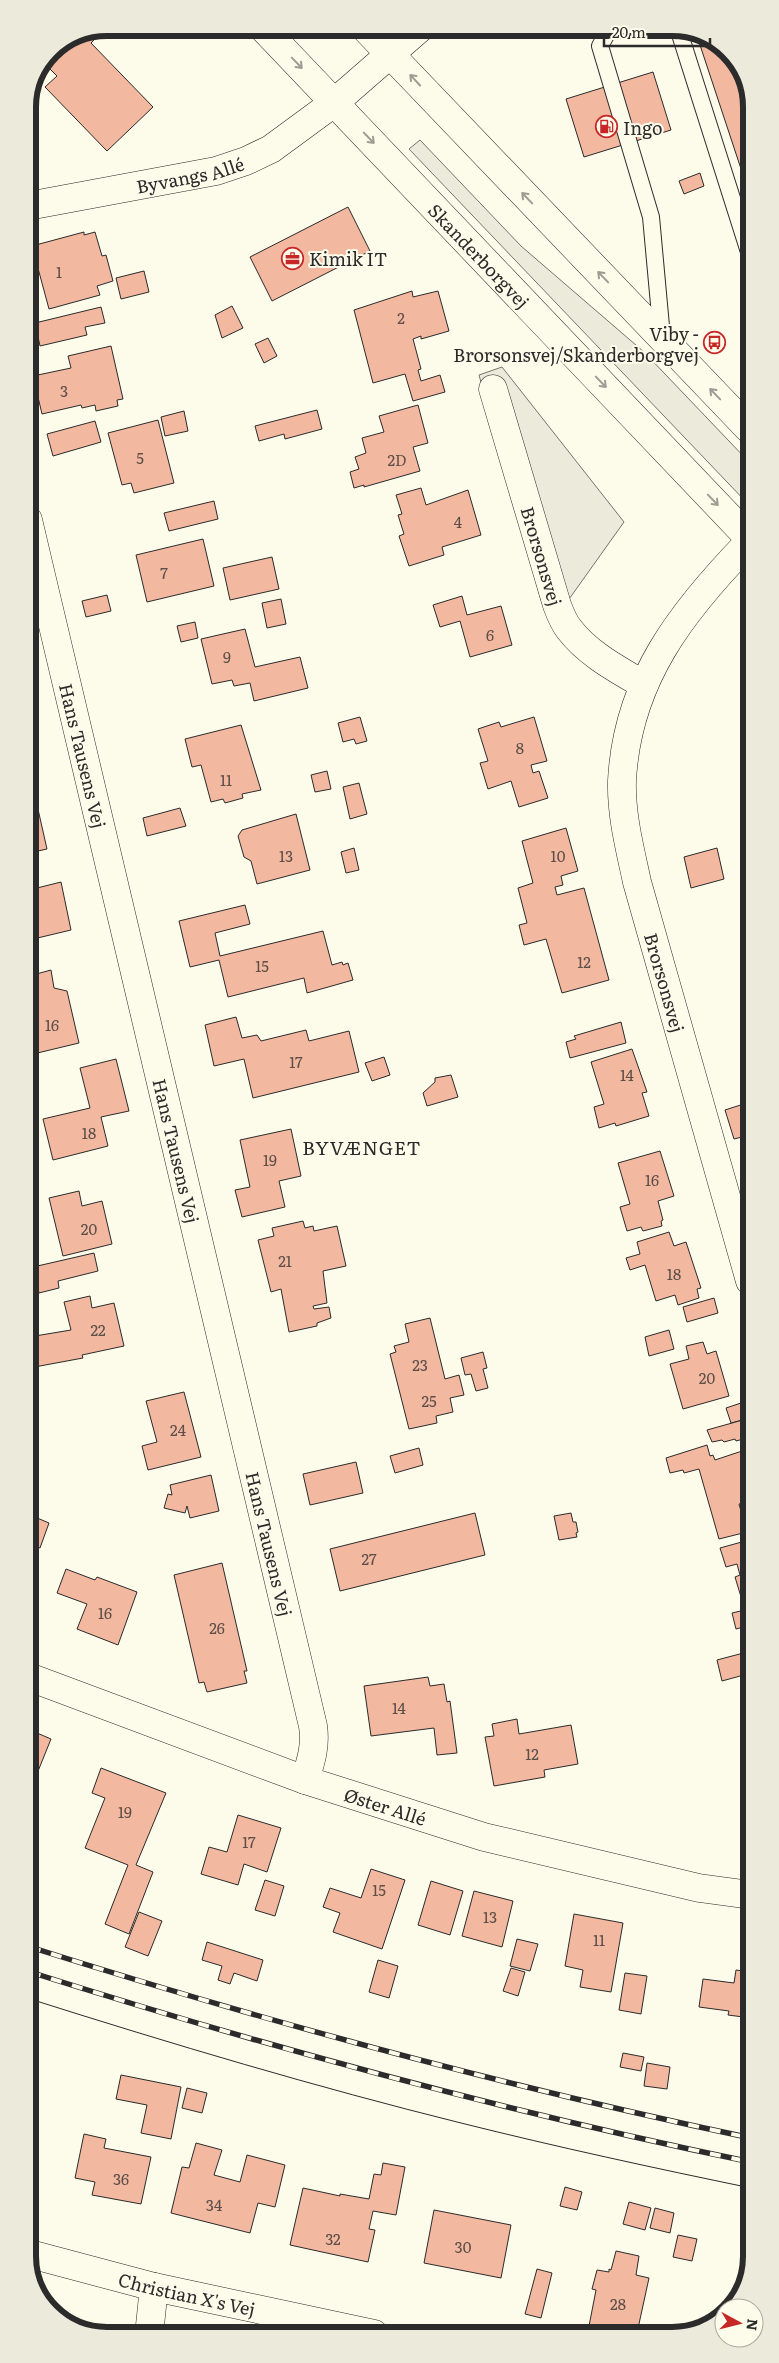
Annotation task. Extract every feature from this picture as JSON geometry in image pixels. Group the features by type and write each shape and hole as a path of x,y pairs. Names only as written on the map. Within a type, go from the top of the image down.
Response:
{"street":[{"name":"Skanderborgvej","path":"271,36 743,532"},
{"path":"373,36 743,423"},
{"path":"335,102 411,36"},
{"name":"Byvangs Allé","path":"36,205 216,171 246,161 271,149 335,102"},
{"name":"Brorsonsvej","path":"493,389 556,605 568,628 585,646 605,662 644,686"},
{"name":"Brorsonsvej","path":"743,549 685,613 663,647 644,686 628,736 622,782 625,825 637,882 743,1253"},
{"name":"Hans Tausens Vej","path":"36,554 313,1726 314,1754 305,1780"},
{"name":"Øster Allé","path":"36,1679 305,1780 484,1837 699,1888 743,1894"},
{"name":"Christian X's Vej","path":"36,2256 154,2287 341,2327"},
{"path":"150,2327 154,2287"}],"lane":[{"path":"606,36 600,46 651,217 662,339"},
{"path":"681,37 743,233"}],"shaded area":[{"path":"420,140 521,246 644,352 743,456 743,499 409,149"},
{"path":"502,367 624,522 552,623 541,600 479,375"}],"building":[{"path":"96,38 91,43 153,107 107,151 45,87 57,76 48,67 57,57 68,48 80,42"},
{"path":"699,42 719,54 725,60 733,72 740,89 743,107 743,175"},
{"path":"653,72 671,130 584,157 566,99"},
{"path":"700,173 704,186 684,194 679,181"},
{"path":"348,207 370,251 272,301 250,257"},
{"path":"84,232 84,235 95,232 102,256 106,255 113,281 97,286 100,295 49,309 36,261 36,245"},
{"path":"144,271 149,292 121,299 116,278"},
{"path":"412,291 413,297 438,291 449,331 421,339 421,336 413,339 421,369 418,370 421,381 440,375 445,392 413,401 405,374 373,383 354,310"},
{"path":"232,306 243,328 222,338 215,315"},
{"path":"101,307 105,323 85,327 87,335 40,346 36,323"},
{"path":"268,338 277,356 264,363 255,344"},
{"path":"111,346 123,399 117,400 118,406 96,411 95,405 82,408 81,405 42,414 36,389 36,375 71,368 68,356"},
{"path":"418,405 428,443 413,447 420,471 364,487 364,485 354,488 350,472 359,469 355,457 366,453 362,438 384,432 379,416"},
{"path":"317,410 322,429 285,439 284,434 259,441 255,426"},
{"path":"184,411 188,431 165,436 161,417"},
{"path":"158,420 174,483 134,493 131,483 122,485 108,433"},
{"path":"95,421 101,442 53,456 47,434"},
{"path":"421,488 426,505 468,490 481,535 442,547 444,555 409,566 399,536 404,534 398,515 402,514 396,495"},
{"path":"214,501 218,519 169,531 164,513"},
{"path":"203,539 214,586 147,602 136,555"},
{"path":"272,557 279,589 230,600 223,568"},
{"path":"107,595 111,611 86,617 82,601"},
{"path":"462,596 467,615 501,606 512,645 470,657 460,621 440,627 433,605"},
{"path":"281,599 286,624 267,628 262,603"},
{"path":"195,622 198,638 181,642 177,626"},
{"path":"245,629 255,667 300,657 308,688 254,701 250,683 234,686 232,680 212,684 201,639"},
{"path":"360,717 367,741 356,744 354,739 343,742 338,723"},
{"path":"534,717 547,761 531,765 533,773 539,771 548,798 519,807 511,781 488,789 480,763 488,761 478,729 499,722 501,727"},
{"path":"241,725 261,790 242,794 243,798 225,803 223,799 211,802 201,765 192,767 185,739"},
{"path":"327,771 331,789 315,792 311,775"},
{"path":"359,783 367,814 350,819 343,787"},
{"path":"36,800 47,849 36,851"},
{"path":"180,808 186,826 147,836 143,818"},
{"path":"296,814 310,870 257,884 251,861 244,857 238,836 242,830"},
{"path":"566,828 578,871 561,876 563,885 555,887 557,895 584,888 609,980 562,993 546,939 524,945 519,925 527,923 518,888 533,883 522,841"},
{"path":"354,848 359,870 346,873 341,852"},
{"path":"717,848 724,879 691,888 684,857"},
{"path":"61,882 71,930 36,938 36,888"},
{"path":"245,905 250,924 215,933 220,956 323,931 332,965 342,962 343,965 348,963 353,980 307,993 304,978 228,997 219,960 190,967 179,921"},
{"path":"51,970 54,988 67,991 79,1043 36,1053 36,974"},
{"path":"236,1017 242,1038 257,1035 261,1041 306,1030 309,1041 349,1031 359,1072 253,1098 244,1059 214,1066 205,1025"},
{"path":"621,1022 626,1043 570,1058 566,1042 576,1039 574,1036"},
{"path":"632,1049 647,1092 642,1093 649,1116 616,1126 615,1123 599,1128 594,1107 604,1104 591,1062"},
{"path":"384,1057 390,1075 372,1081 365,1063"},
{"path":"116,1059 129,1111 101,1117 108,1146 53,1160 43,1119 90,1108 80,1068"},
{"path":"451,1075 458,1097 427,1106 423,1093 435,1082 435,1078"},
{"path":"743,1104 743,1137 734,1139 725,1110"},
{"path":"291,1129 301,1176 279,1181 285,1207 242,1217 235,1190 250,1187 240,1140"},
{"path":"660,1151 674,1196 658,1201 663,1220 661,1221 662,1226 643,1231 641,1227 627,1231 620,1207 630,1204 618,1163"},
{"path":"79,1191 82,1206 102,1201 112,1244 63,1256 49,1198"},
{"path":"303,1221 305,1228 313,1226 314,1231 337,1226 346,1266 323,1271 327,1303 313,1306 314,1309 329,1307 331,1318 317,1323 317,1326 289,1332 281,1289 271,1292 258,1240 274,1236 272,1228"},
{"path":"669,1232 674,1246 686,1242 701,1288 697,1289 699,1298 678,1305 675,1295 656,1301 645,1265 630,1270 626,1258 640,1254 637,1242"},
{"path":"94,1253 98,1271 58,1281 59,1288 39,1293 36,1280 36,1266"},
{"path":"90,1296 92,1308 114,1303 124,1346 82,1355 83,1358 36,1367 36,1336 71,1330 64,1302"},
{"path":"714,1298 718,1313 687,1322 683,1307"},
{"path":"430,1318 445,1379 459,1375 464,1395 450,1398 453,1412 436,1416 437,1423 409,1429 390,1354 396,1352 394,1346 409,1342 405,1324"},
{"path":"669,1330 674,1349 649,1356 645,1337"},
{"path":"703,1342 707,1354 716,1351 729,1396 683,1409 670,1364 689,1359 686,1346"},
{"path":"483,1352 487,1368 483,1369 488,1388 476,1391 471,1374 465,1375 461,1358"},
{"path":"184,1392 201,1457 148,1470 142,1446 157,1442 146,1401"},
{"path":"743,1402 743,1420 731,1423 726,1408"},
{"path":"743,1420 743,1439 712,1442 707,1430"},
{"path":"707,1445 710,1456 713,1455 715,1460 743,1451 743,1503 739,1504 743,1518 743,1533 719,1539 699,1469 684,1473 683,1470 670,1473 666,1458"},
{"path":"419,1448 423,1465 395,1473 390,1456"},
{"path":"356,1462 363,1493 310,1505 303,1474"},
{"path":"211,1475 219,1511 190,1518 187,1506 185,1513 164,1508 168,1494 172,1495 170,1485"},
{"path":"475,1513 485,1555 340,1591 330,1549"},
{"path":"571,1513 573,1522 576,1522 577,1537 559,1540 554,1516"},
{"path":"36,1518 49,1523 40,1548 36,1547"},
{"path":"743,1542 743,1603 735,1577 740,1575 737,1564 726,1567 720,1548"},
{"path":"222,1563 247,1671 244,1671 247,1683 207,1692 204,1682 199,1683 174,1575"},
{"path":"66,1569 95,1580 97,1577 137,1592 118,1645 77,1629 87,1604 57,1593"},
{"path":"743,1610 743,1627 736,1629 732,1613"},
{"path":"743,1653 743,1675 722,1681 717,1660"},
{"path":"428,1677 430,1686 444,1684 447,1702 450,1701 457,1753 437,1755 434,1728 371,1736 364,1686"},
{"path":"517,1719 519,1734 571,1725 578,1764 544,1770 545,1777 494,1786 485,1737 494,1736 492,1724"},
{"path":"36,1733 51,1739 36,1776"},
{"path":"101,1768 166,1793 136,1865 153,1872 129,1934 105,1924 128,1865 85,1848 105,1798 92,1793"},
{"path":"238,1815 281,1828 267,1872 244,1864 238,1885 201,1874 209,1847 227,1852"},
{"path":"371,1869 405,1880 382,1949 333,1932 340,1913 323,1907 330,1888 361,1898"},
{"path":"265,1880 284,1886 275,1916 255,1910"},
{"path":"431,1881 463,1891 450,1935 418,1925"},
{"path":"474,1891 513,1901 502,1947 462,1936"},
{"path":"139,1912 162,1921 148,1956 125,1947"},
{"path":"574,1914 623,1923 611,1992 580,1987 583,1970 565,1966"},
{"path":"517,1939 538,1944 530,1971 510,1966"},
{"path":"207,1942 263,1960 257,1981 234,1973 230,1984 218,1980 222,1966 202,1960"},
{"path":"378,1960 398,1966 389,1998 369,1992"},
{"path":"511,1968 525,1972 518,1996 503,1991"},
{"path":"736,1970 743,1971 743,2017 728,2015 729,2011 699,2007 703,1979 734,1983"},
{"path":"625,1973 647,1976 641,2014 619,2010"},
{"path":"623,2053 644,2057 641,2071 620,2067"},
{"path":"647,2063 670,2067 667,2089 644,2086"},
{"path":"121,2075 181,2087 171,2139 141,2133 147,2105 116,2099"},
{"path":"187,2088 207,2093 202,2113 182,2108"},
{"path":"84,2134 106,2139 104,2148 151,2157 141,2204 92,2195 95,2182 75,2178"},
{"path":"196,2143 222,2150 214,2175 240,2182 247,2155 285,2165 275,2207 258,2203 250,2233 171,2213 182,2167 189,2168"},
{"path":"383,2163 405,2167 396,2215 373,2211 369,2229 375,2230 368,2262 290,2245 303,2188 340,2196 340,2194 369,2199 374,2174 381,2175"},
{"path":"565,2187 582,2192 577,2210 560,2206"},
{"path":"629,2202 651,2208 645,2230 623,2224"},
{"path":"655,2208 674,2213 670,2233 650,2228"},
{"path":"434,2210 511,2225 501,2278 424,2263"},
{"path":"678,2235 697,2239 692,2261 673,2257"},
{"path":"616,2251 639,2256 636,2275 649,2278 638,2327 589,2326 596,2290 592,2289 597,2270 609,2272 609,2269 611,2270"},
{"path":"537,2269 552,2273 541,2318 525,2314"}],"tram line":[{"path":"36,2001 352,2095 569,2149 743,2186"}],"railway":[{"path":"36,1949 119,1975 388,2052 569,2097 743,2136"},
{"path":"36,1974 298,2052 478,2100 660,2143 743,2160"}],"place":[{"name":"Ingo","path":"607,127"},
{"name":"Kimik IT","path":"293,258"},
{"name":"Viby - Brorsonsvej/Skanderborgvej","path":"715,343"}],"district":[{"name":"BYVÆNGET","path":"362,1147"}]}
